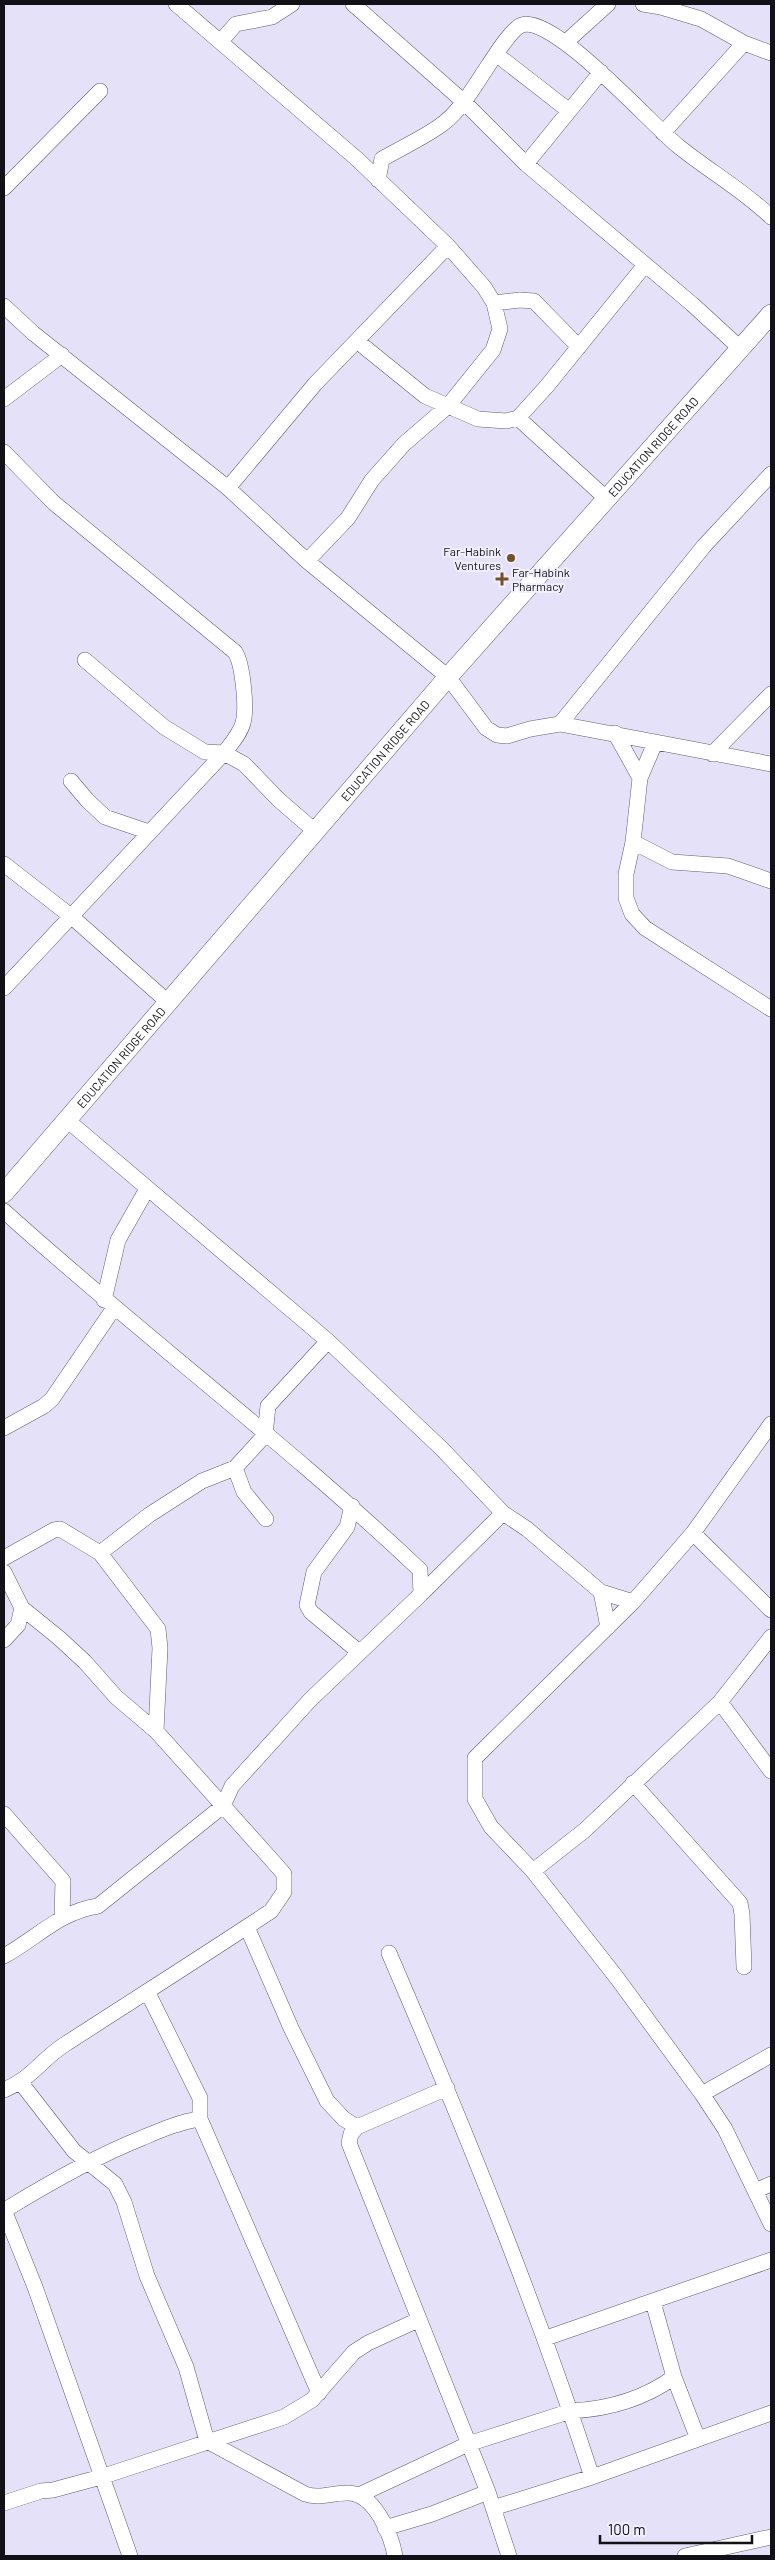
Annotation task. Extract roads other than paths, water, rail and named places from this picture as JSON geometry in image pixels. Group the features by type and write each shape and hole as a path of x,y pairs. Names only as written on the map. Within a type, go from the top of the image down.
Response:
{"main road":[{"name":"EDUCATION RIDGE ROAD","path":"4,1193 448,678 608,500 771,314"}],"street":[{"path":"176,4 357,159 448,246 484,287 494,303 500,329 493,350 448,406 404,444 372,480 348,518 307,561"},
{"path":"221,41 236,24 272,17 292,4"},
{"path":"566,42 608,4"},
{"path":"643,4 661,6 701,19 744,43 771,53"},
{"path":"362,7 464,102 526,164 740,348"},
{"path":"357,159 382,159 443,124 464,102 496,54 520,26 528,24 566,42 601,72 663,133 752,200 771,217"},
{"path":"663,133 744,43"},
{"path":"496,54 568,110"},
{"path":"526,164 568,110 601,72"},
{"path":"4,188 100,91"},
{"path":"378,180 382,159"},
{"path":"228,488 315,384 448,246"},
{"path":"357,340 425,396 478,419 494,422 518,418 579,347 645,265"},
{"path":"494,303 520,300 534,301 579,347"},
{"path":"4,306 228,488 307,561 448,678 486,728 497,735 507,736 530,729 560,724 771,764"},
{"path":"4,399 62,355"},
{"path":"518,418 608,500"},
{"path":"4,452 54,503 235,652 241,663 244,720 233,742 224,753 72,917 39,948 4,988"},
{"path":"560,724 704,546 771,474"},
{"path":"85,660 164,727 205,752 224,753 244,764 279,800 316,832"},
{"path":"712,754 771,694"},
{"path":"615,733 640,778"},
{"path":"655,743 640,778 633,842 626,874 626,898 632,914 645,928 771,1009"},
{"path":"71,781 87,800 105,816 149,832"},
{"path":"633,842 672,862 728,866 771,880"},
{"path":"4,864 72,917 169,1003"},
{"path":"67,1120 328,1341 442,1449 503,1514 527,1529 601,1592 633,1602"},
{"path":"4,1428 44,1406 52,1399 109,1304 118,1240 147,1189"},
{"path":"4,1211 109,1304 352,1506 420,1570 421,1594"},
{"path":"100,1554 149,1515 202,1481 235,1468 265,1435 268,1406 328,1341"},
{"path":"771,1424 693,1533 633,1602 475,1758 475,1799 491,1827 533,1871 617,1978 702,2094 725,2129 771,2224"},
{"path":"235,1468 244,1492 266,1519"},
{"path":"352,1506 347,1527 314,1572 307,1605 311,1612 358,1652"},
{"path":"4,1956 62,1918 79,1909 98,1906 223,1806 232,1786 309,1701 503,1514"},
{"path":"4,1558 54,1530 60,1530 100,1554 158,1629 160,1648 156,1731"},
{"path":"693,1533 771,1610"},
{"path":"4,1572 22,1608 59,1638 85,1662 116,1696 156,1731 284,1874 284,1892 271,1911 148,1993 64,2044 21,2083 4,2090"},
{"path":"601,1592 608,1627"},
{"path":"4,1640 18,1625 22,1608"},
{"path":"533,1871 585,1830 720,1702 771,1637"},
{"path":"720,1702 771,1771"},
{"path":"633,1783 740,1903 744,1967"},
{"path":"4,1814 63,1881 62,1918"},
{"path":"247,1927 291,2028 327,2101 344,2119 358,2127"},
{"path":"389,1953 447,2088 546,2338 592,2477"},
{"path":"148,1993 200,2098 200,2120 319,2393"},
{"path":"702,2094 771,2055"},
{"path":"21,2083 59,2133 87,2162 110,2178 124,2202 147,2276 186,2367 207,2441 305,2494 317,2498 347,2492 359,2495 371,2504 386,2528 396,2556"},
{"path":"447,2088 358,2127 351,2134 349,2143 488,2492 509,2556"},
{"path":"130,2556 4,2210 87,2162 182,2122 200,2120"},
{"path":"755,2192 771,2184"},
{"path":"546,2338 771,2260"},
{"path":"653,2302 674,2377 698,2439"},
{"path":"4,2502 41,2491 53,2490 102,2477 284,2417 304,2406 319,2393 354,2352 368,2343 418,2320"},
{"path":"359,2495 468,2444 571,2411 589,2410 640,2397 656,2390 674,2377"},
{"path":"493,2508 592,2477 771,2414"},
{"path":"386,2528 432,2514 488,2492"},
{"path":"685,2556 771,2537"}],"place":[{"name":"Far-Habink Ventures","path":"511,558"},
{"name":"Far-Habink Pharmacy","path":"502,579"}]}
